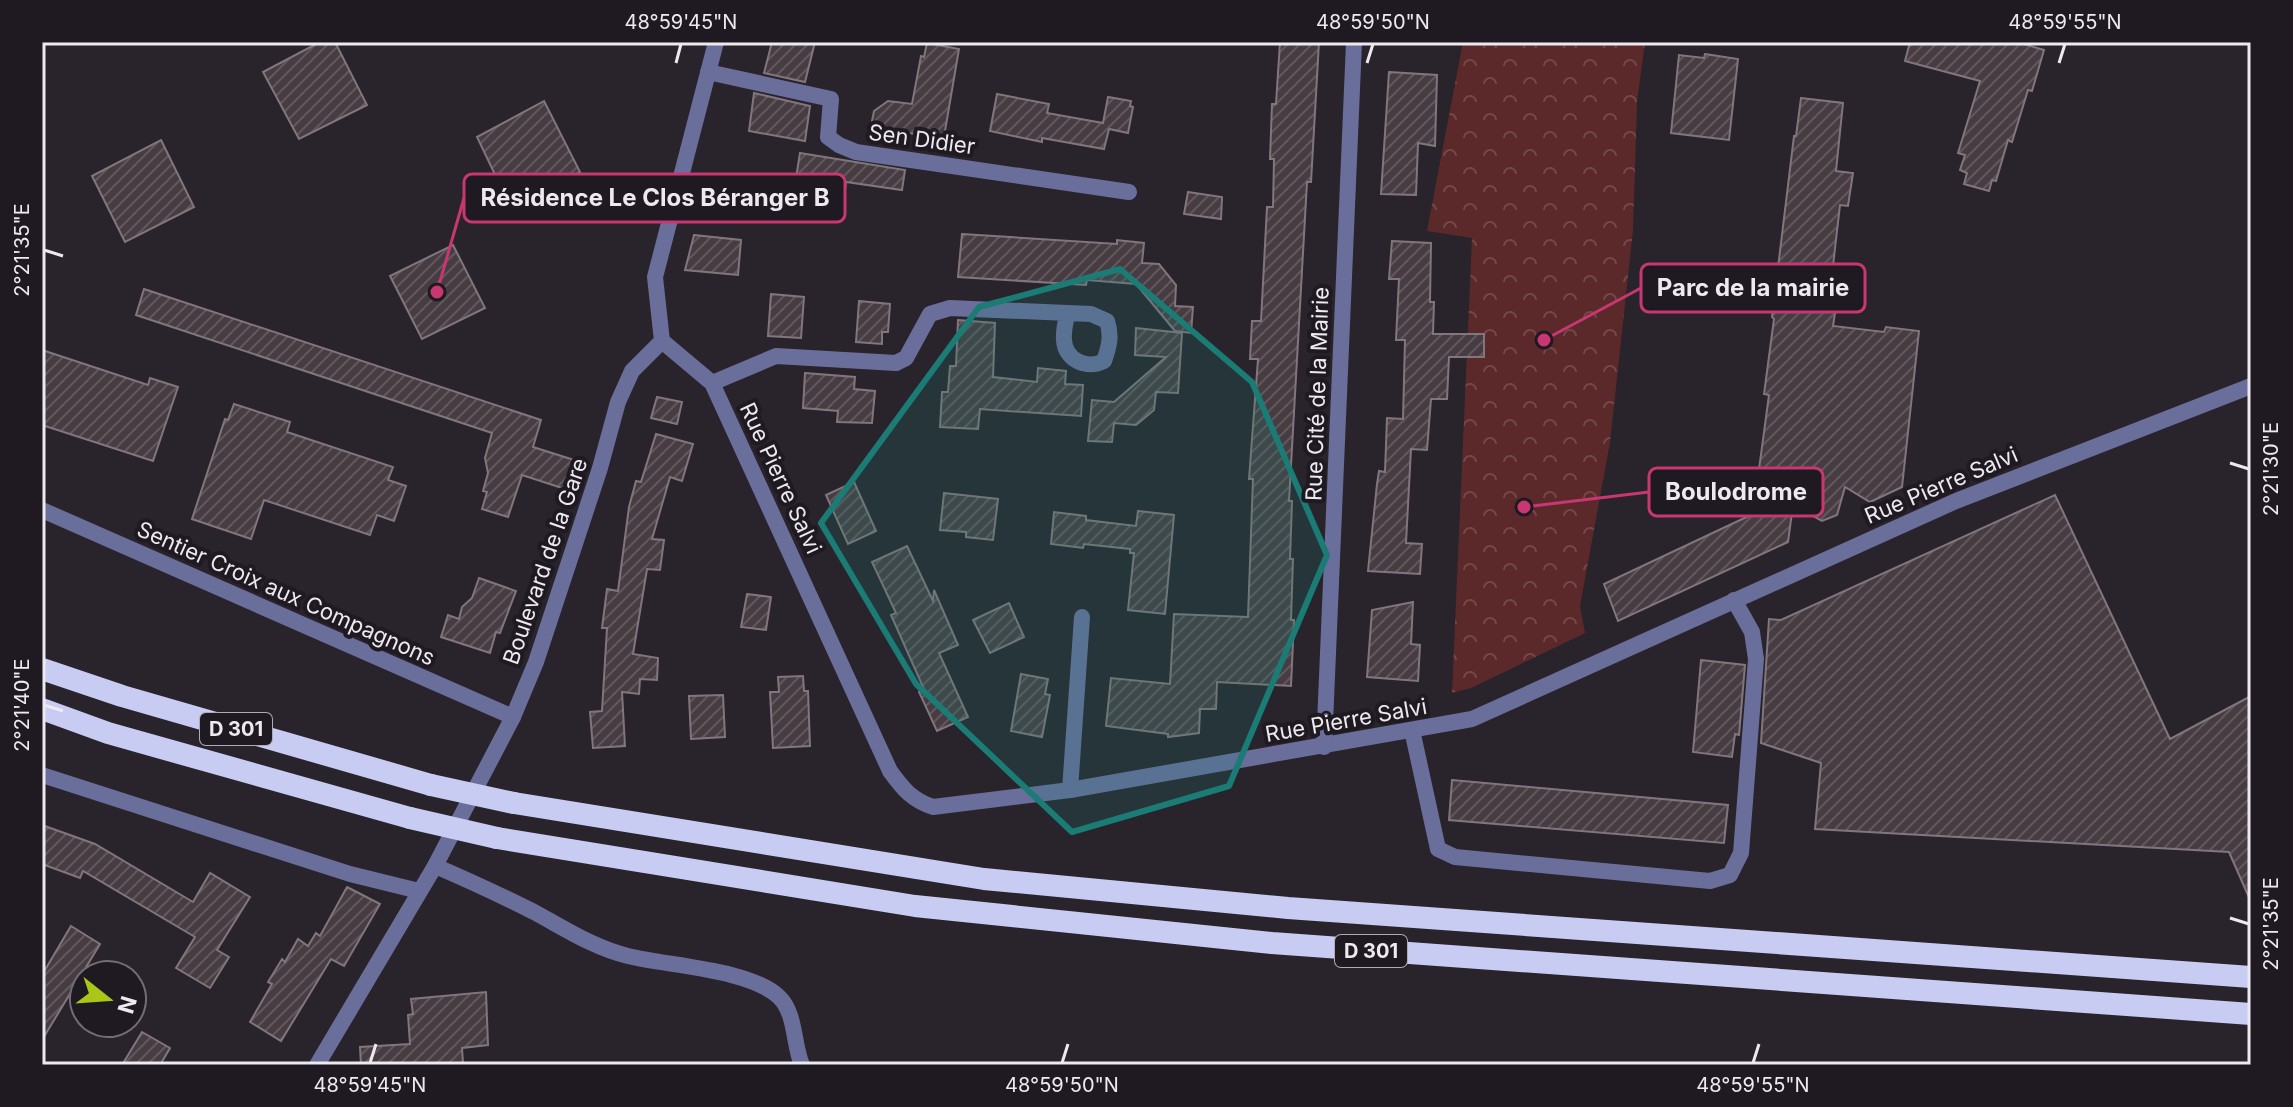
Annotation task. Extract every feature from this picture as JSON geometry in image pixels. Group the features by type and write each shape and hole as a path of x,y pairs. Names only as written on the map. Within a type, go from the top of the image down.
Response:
{"highway":[{"name":"D 301","path":"42,669 122,696 431,785 514,803 999,880 1288,908 2251,977"},
{"name":"D 301","path":"42,709 108,733 410,818 497,838 915,906 1272,943 2251,1014"}],"street":[{"path":"662,341 655,277 716,42"},
{"name":"Rue Cité de la Mairie","path":"1324,747 1354,42"},
{"name":"Sen Didier","path":"708,72 831,99 828,137 856,152 1129,192"},
{"path":"712,383 776,356 896,363 906,358 930,314 950,308 1067,313"},
{"name":"Rue Pierre Salvi","path":"662,341 712,383 890,771 905,792 918,802 933,807 1070,790 1472,719 1956,501 2251,386"},
{"name":"Boulevard de la Gare","path":"317,1065 435,866 513,717 536,662 600,468 618,402 632,371 662,341"},
{"name":"Sentier Croix aux Compagnons","path":"42,510 513,717"},
{"path":"1412,730 1438,849 1455,857 1710,881 1730,875 1741,853 1756,659 1752,632 1734,600"},
{"path":"1070,790 1082,617"},
{"path":"42,775 350,874 419,891"},
{"path":"435,866 625,956 723,974 767,987 782,999 792,1022 802,1065"}],"highlighted area":[{"path":"1120,269 1252,382 1327,555 1229,786 1072,832 916,684 821,523 979,307"}],"green space":[{"path":"1463,42 1645,42 1637,102 1633,230 1610,442 1580,606 1585,633 1471,688 1452,693 1472,238 1427,231"}],"building":[{"path":"320,42 335,42 367,105 299,139 263,72"},
{"path":"772,42 815,42 805,82 764,73"},
{"path":"1280,42 1319,42 1311,182 1307,182 1289,501 1292,501 1290,559 1293,559 1291,620 1294,620 1291,686 1217,682 1216,709 1200,709 1199,733 1168,737 1168,734 1106,726 1111,678 1170,684 1174,614 1248,617 1253,479 1249,479 1258,359 1250,359 1252,321 1261,321 1267,207 1273,207 1274,159 1270,159 1272,104 1276,104"},
{"path":"1910,42 2017,42 2044,50 2032,91 2028,90 2012,142 2008,140 1996,181 1992,180 1989,191 1964,184 1967,173 1960,170 1965,155 1958,153 1980,81 1905,61"},
{"path":"927,43 959,49 944,137 878,130 872,121 874,111 888,101 912,104 921,56 924,57"},
{"path":"1705,54 1738,59 1729,140 1671,133 1679,55 1704,58"},
{"path":"1389,72 1437,75 1435,146 1418,143 1416,195 1381,194"},
{"path":"754,93 810,106 805,141 749,131"},
{"path":"997,94 1049,104 1047,113 1103,123 1108,97 1131,101 1130,106 1133,107 1128,133 1109,129 1104,149 1042,138 1042,142 990,131"},
{"path":"1801,98 1843,103 1836,171 1853,173 1848,206 1840,205 1830,292 1838,293 1833,326 1884,332 1886,327 1919,331 1902,487 1870,502 1845,487 1837,515 1822,521 1793,505 1788,542 1618,621 1604,584 1753,514 1769,395 1764,394 1772,317"},
{"path":"544,101 580,172 511,208 477,137"},
{"path":"161,140 194,207 125,242 92,176"},
{"path":"800,153 905,170 902,190 846,182 843,205 793,197"},
{"path":"1188,192 1222,197 1221,219 1184,214"},
{"path":"962,234 1144,243 1142,263 1159,264 1176,285 1175,306 1193,307 1191,333 1175,331 1136,284 1087,280 1086,285 958,277"},
{"path":"694,235 741,240 738,275 685,270"},
{"path":"1392,241 1431,243 1433,334 1484,334 1484,357 1449,357 1447,399 1431,399 1427,450 1411,449 1406,543 1422,544 1420,574 1368,571 1379,471 1385,472 1387,418 1403,419 1405,340 1396,340 1399,279 1389,279"},
{"path":"453,245 485,308 422,339 390,276"},
{"path":"144,289 541,420 533,447 574,460 565,489 522,475 508,517 482,509 487,492 483,491 488,473 485,458 492,433 136,315"},
{"path":"771,294 804,297 801,338 768,336"},
{"path":"859,301 890,304 888,332 882,332 882,344 856,342"},
{"path":"958,320 995,323 993,377 1037,382 1038,368 1066,371 1065,384 1083,385 1081,416 980,409 978,429 940,427 942,392 948,392 950,366 956,366"},
{"path":"1136,328 1182,333 1178,393 1156,392 1154,410 1136,425 1114,423 1112,442 1088,441 1092,400 1114,402 1166,357 1135,355"},
{"path":"42,350 148,385 150,378 178,387 153,461 42,425"},
{"path":"805,373 855,377 854,389 875,391 872,423 837,422 838,411 803,408"},
{"path":"657,397 682,402 677,424 651,418"},
{"path":"234,404 290,422 287,432 393,467 388,480 406,486 394,521 377,515 370,535 264,500 251,539 192,519 225,419 228,420"},
{"path":"656,434 693,444 682,481 670,477 652,539 664,540 660,570 647,569 633,654 658,658 657,680 640,679 639,694 622,692 625,746 593,748 590,712 602,711 607,628 602,628 607,589 618,591 629,507 636,481 641,482"},
{"path":"854,482 876,531 848,544 826,495"},
{"path":"944,493 998,499 993,540 966,537 966,532 940,530"},
{"path":"2055,495 2170,739 2251,696 2251,902 2229,852 1815,829 1821,763 1761,743 1769,619 1781,620"},
{"path":"1138,511 1174,515 1165,614 1128,610 1134,553 1130,553 1130,549 1051,544 1054,512 1086,516 1086,520 1136,526"},
{"path":"907,546 933,601 934,590 958,645 939,653 968,717 937,731 919,692 924,689 891,615 896,613 872,562"},
{"path":"479,578 516,591 500,633 496,632 490,653 441,637 448,615 459,619 462,607 472,598"},
{"path":"747,594 771,597 766,630 741,627"},
{"path":"1413,602 1411,644 1420,645 1418,681 1367,677 1372,610"},
{"path":"1009,603 1024,637 990,653 973,620"},
{"path":"1701,660 1745,665 1739,735 1735,734 1732,757 1693,752"},
{"path":"1021,674 1048,679 1045,694 1050,695 1042,737 1011,731"},
{"path":"803,676 804,691 808,691 810,746 773,748 770,692 779,692 778,677"},
{"path":"723,695 725,737 691,739 689,696"},
{"path":"1452,780 1728,805 1724,843 1449,820"},
{"path":"42,825 95,844 193,902 210,873 250,897 217,950 229,957 210,988 176,968 195,937 83,871 80,878 42,864"},
{"path":"347,887 380,904 344,966 331,959 281,1041 250,1022 272,984 268,982 282,959 285,962 298,939 308,946 316,933 320,936"},
{"path":"71,926 100,944 91,959 68,959 68,997 42,1040 42,975"},
{"path":"486,992 488,1045 462,1048 463,1063 361,1065 360,1047 410,1044 408,1015 413,1014 411,999"},
{"path":"148,1035 170,1048 160,1065 122,1065 138,1039 148,1039"}],"place":[{"name":"Résidence Le Clos Béranger B","path":"437,292"},
{"name":"Parc de la mairie","path":"1544,340"},
{"name":"Boulodrome","path":"1524,507"}]}
